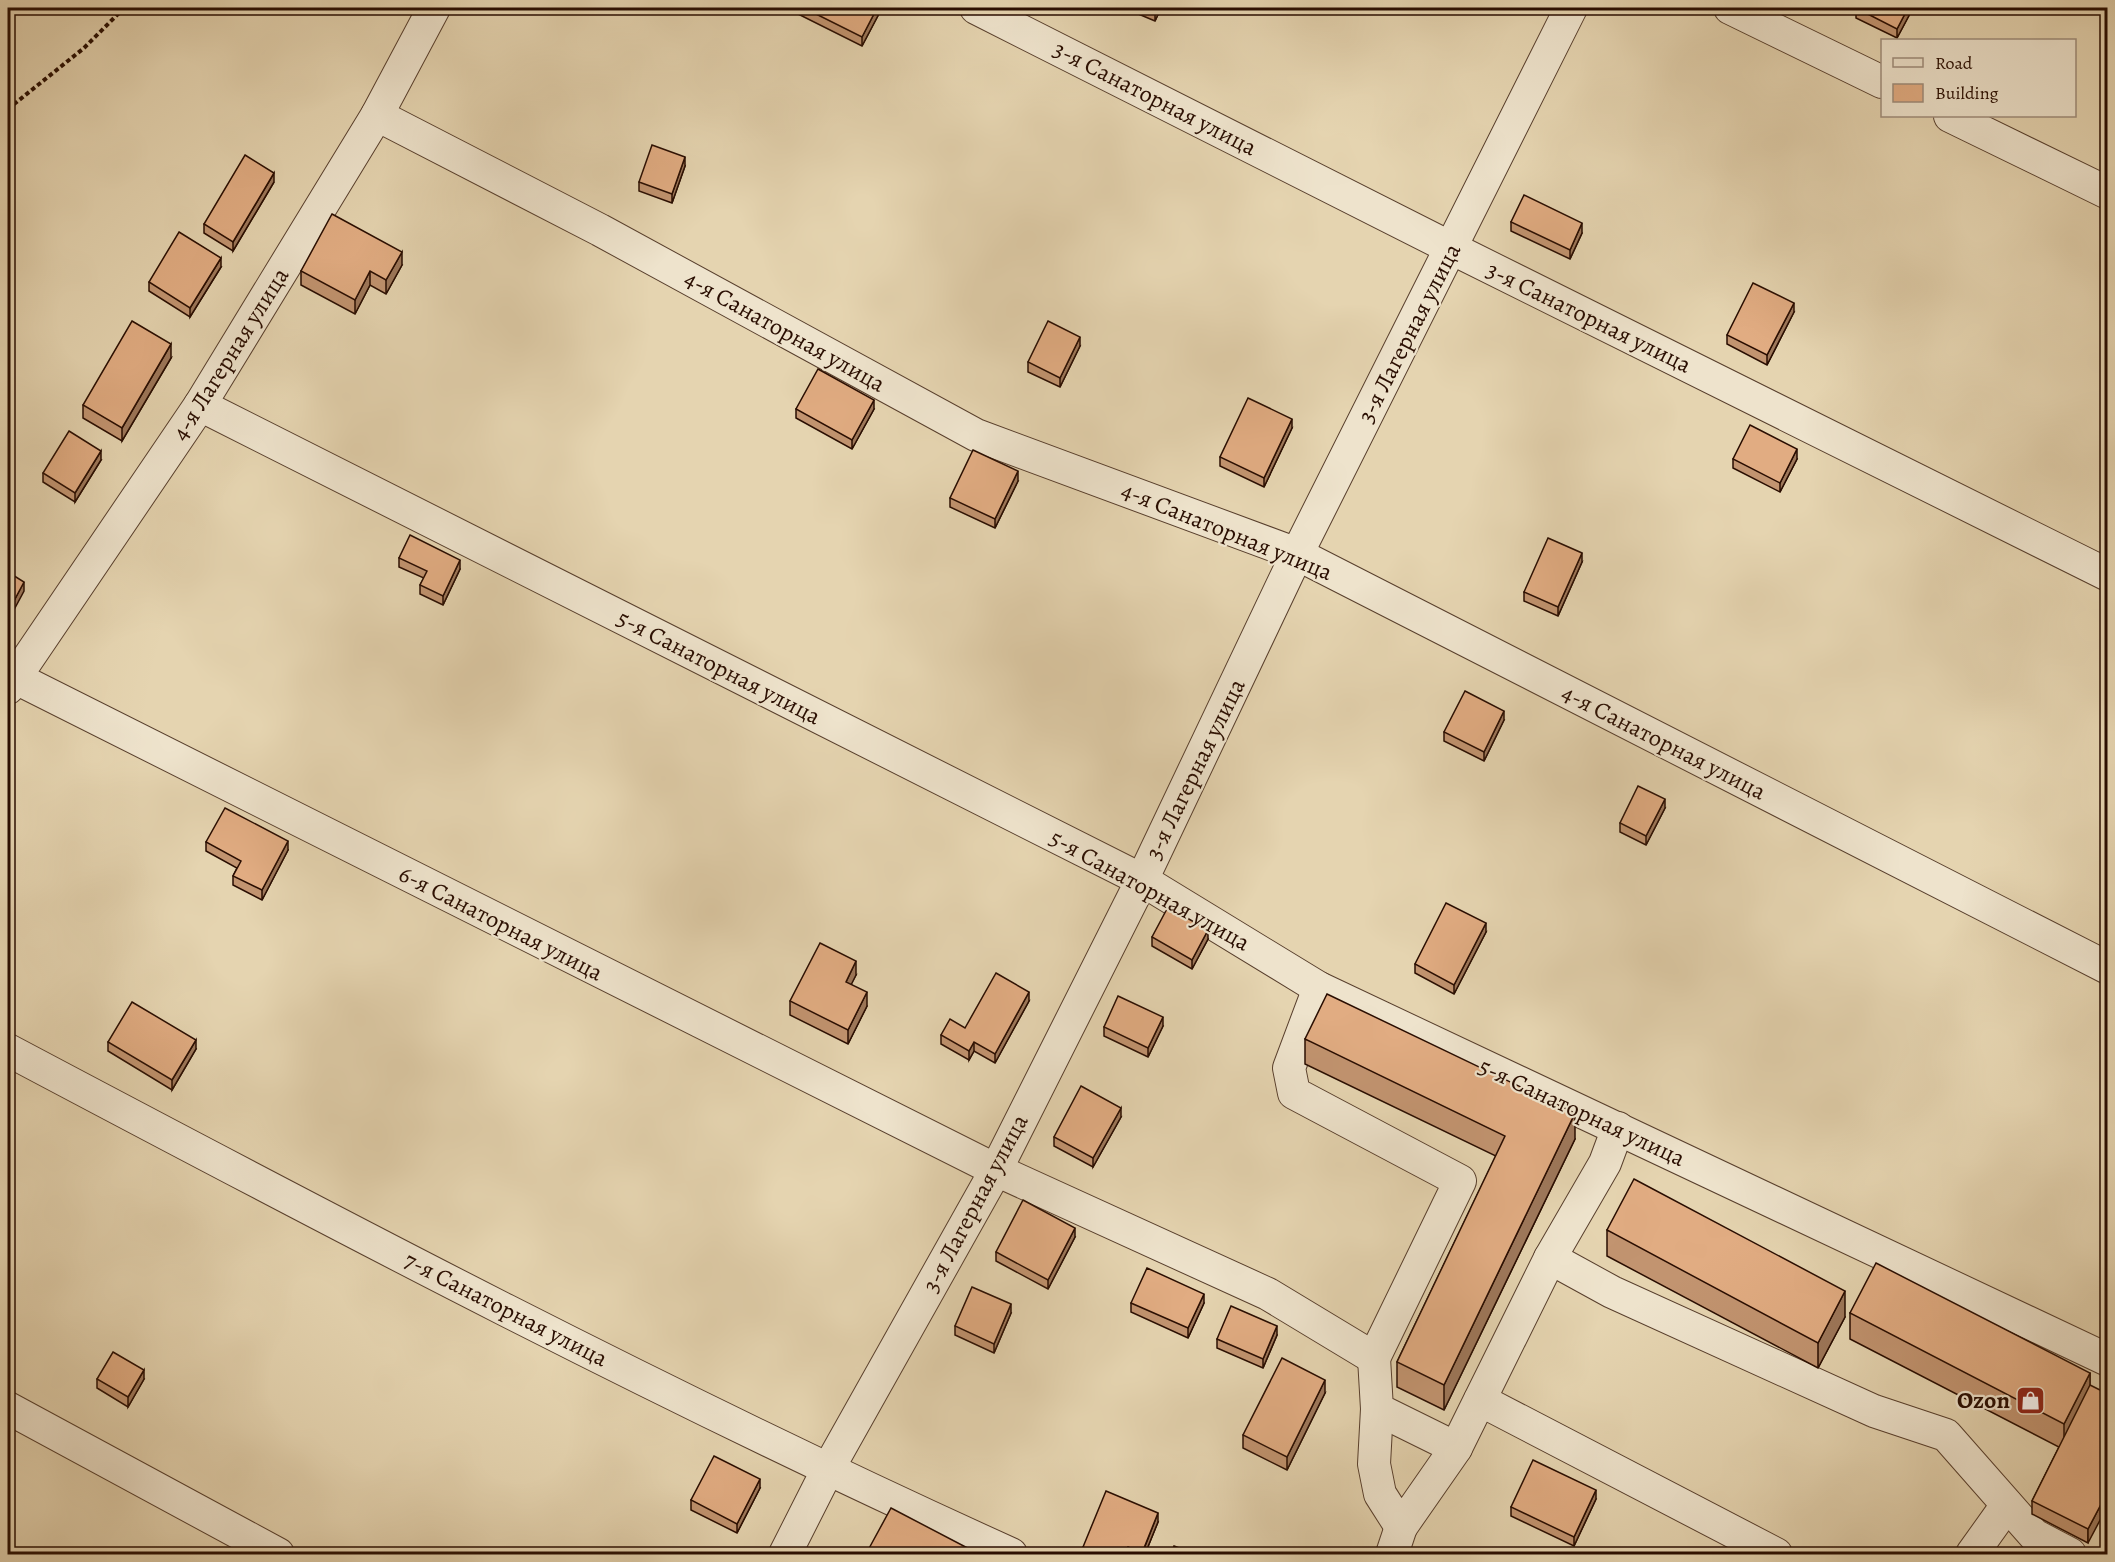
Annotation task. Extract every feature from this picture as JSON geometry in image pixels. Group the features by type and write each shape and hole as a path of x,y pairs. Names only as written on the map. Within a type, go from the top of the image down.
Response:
{"street":[{"name":"4-я Лагерная улица","path":"10,680 200,405 377,115 434,8"},
{"name":"3-я Санаторная улица","path":"976,8 1451,248 2108,575"},
{"name":"3-я Лагерная улица","path":"785,1554 827,1471 996,1170 1142,880 1297,554 1571,8"},
{"path":"1730,8 1881,82"},
{"name":"4-я Санаторная улица","path":"377,115 600,230 976,435 1297,554 2108,968"},
{"path":"1952,117 2108,193"},
{"name":"5-я Санаторная улица","path":"200,405 1142,880 1319,988 2108,1360"},
{"name":"6-я Санаторная улица","path":"10,680 996,1170 1268,1294 1374,1358"},
{"path":"1319,988 1289,1068 1294,1094 1460,1181 1374,1358 1377,1409 1374,1464 1380,1494 1397,1541"},
{"name":"7-я Санаторная улица","path":"8,1050 337,1224 827,1471 1011,1554"},
{"path":"1397,1541 1456,1448 1550,1257 1605,1163 1618,1128"},
{"path":"1550,1257 1612,1292 1874,1411 1946,1436 2034,1535 2070,1554"},
{"path":"1480,1400 1776,1554"},
{"path":"8,1408 278,1554"},
{"path":"1377,1409 1456,1448"},
{"path":"1972,1554 2007,1505"}],"path":[{"path":"8,109 84,48 124,8"}],"building":[{"path":"804,8 877,8 862,37"},
{"path":"1144,8 1157,8 1155,12"},
{"path":"1856,8 1908,8 1897,29"},
{"path":"652,145 685,157 672,194 639,182"},
{"path":"245,155 274,173 233,242 204,224"},
{"path":"1524,195 1582,223 1570,250 1511,222"},
{"path":"332,214 402,252 386,280 370,271 355,300 301,271"},
{"path":"179,232 221,258 190,308 149,282"},
{"path":"1753,283 1794,303 1767,355 1727,335"},
{"path":"132,321 171,344 122,428 83,405"},
{"path":"1048,321 1080,337 1060,378 1028,362"},
{"path":"818,369 874,400 852,440 796,409"},
{"path":"1248,398 1292,419 1264,478 1220,457"},
{"path":"1750,425 1797,449 1780,483 1733,459"},
{"path":"69,431 101,451 75,493 43,473"},
{"path":"973,450 1018,471 995,519 950,498"},
{"path":"410,535 460,560 443,596 420,585 427,571 399,558"},
{"path":"1548,538 1582,553 1558,607 1524,592"},
{"path":"8,572 24,582 8,612"},
{"path":"1465,691 1504,711 1484,752 1444,732"},
{"path":"1638,786 1665,799 1646,836 1620,823"},
{"path":"225,808 288,841 262,890 233,876 241,861 206,842"},
{"path":"1446,903 1486,923 1454,985 1415,964"},
{"path":"1168,907 1208,930 1192,960 1152,937"},
{"path":"820,943 856,961 846,982 867,992 848,1030 790,1001"},
{"path":"996,973 1029,992 995,1054 974,1042 969,1051 941,1035 950,1019 965,1028"},
{"path":"1327,994 1575,1113 1444,1385 1397,1362 1505,1136 1305,1039"},
{"path":"1118,996 1163,1017 1148,1048 1104,1027"},
{"path":"132,1002 196,1040 172,1080 108,1042"},
{"path":"1081,1086 1121,1108 1093,1158 1054,1137"},
{"path":"1634,1179 1845,1291 1818,1343 1607,1230"},
{"path":"1023,1200 1075,1228 1048,1280 996,1252"},
{"path":"1876,1263 2090,1373 2064,1424 1850,1313"},
{"path":"1147,1268 1204,1294 1188,1328 1131,1303"},
{"path":"972,1287 1011,1304 994,1344 955,1326"},
{"path":"1231,1306 1277,1326 1263,1359 1217,1339"},
{"path":"113,1352 144,1370 128,1397 97,1379"},
{"path":"1282,1358 1325,1380 1287,1457 1243,1435"},
{"path":"2090,1385 2108,1394 2108,1491 2088,1529 2032,1501"},
{"path":"714,1456 760,1479 737,1524 691,1500"},
{"path":"1533,1460 1596,1490 1574,1537 1511,1507"},
{"path":"1106,1491 1158,1513 1142,1553 1128,1547 1125,1554 1101,1554 1083,1547"},
{"path":"891,1508 979,1554 872,1554 867,1552"},
{"path":"1174,1546 1195,1554 1171,1554"}],"place":[{"name":"Ozon","path":"2031,1400"}]}
